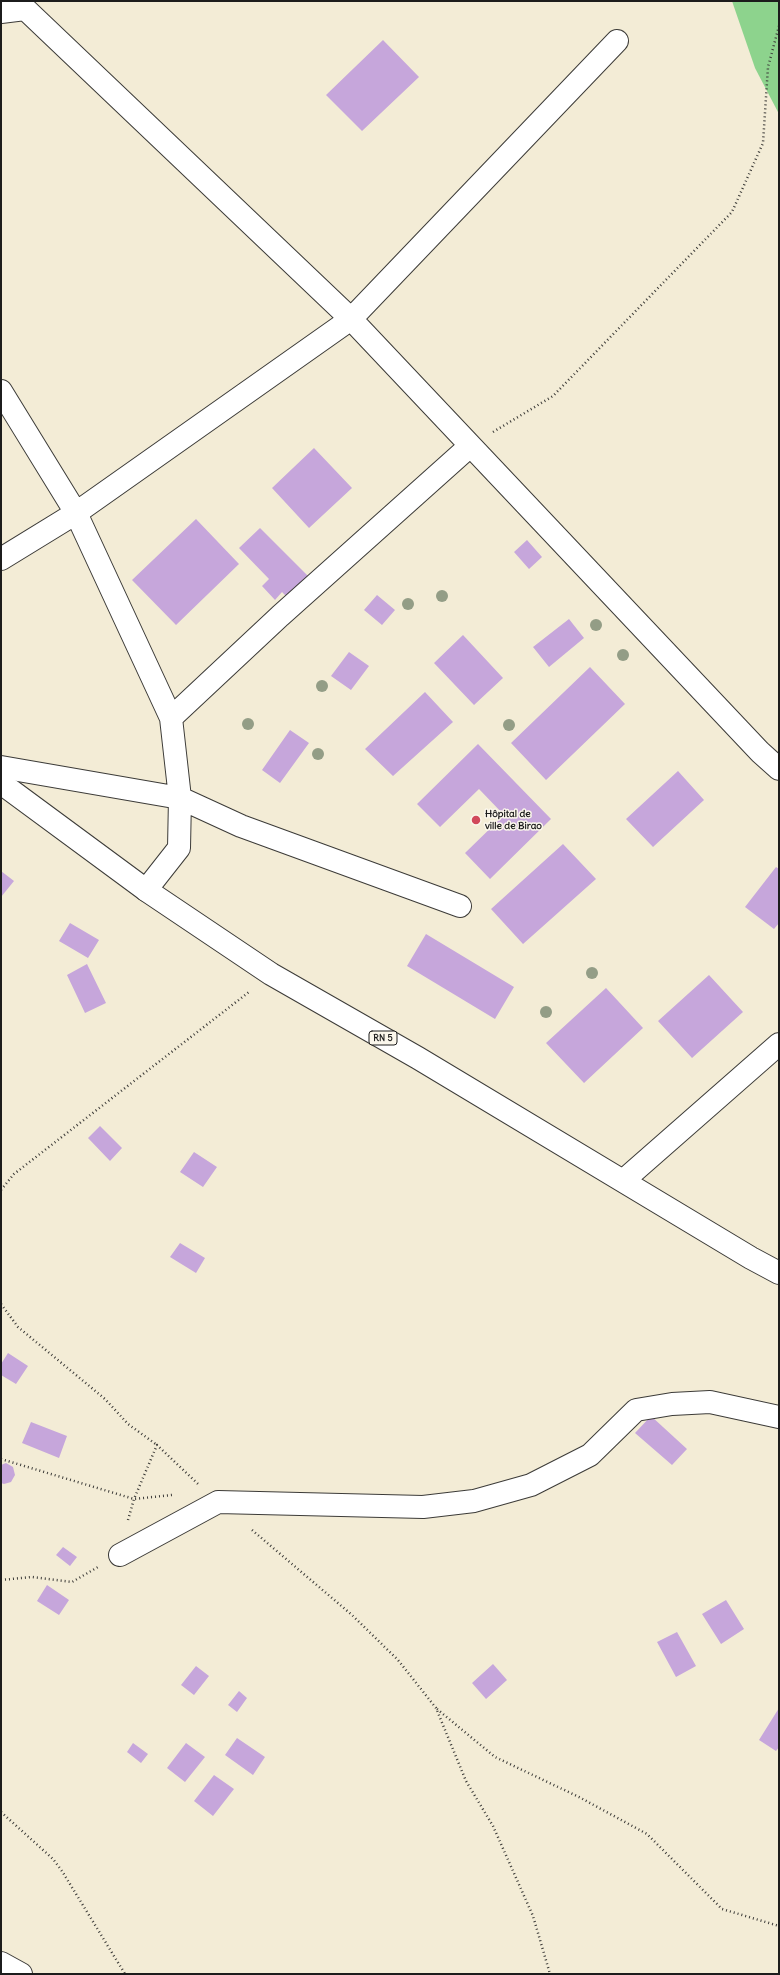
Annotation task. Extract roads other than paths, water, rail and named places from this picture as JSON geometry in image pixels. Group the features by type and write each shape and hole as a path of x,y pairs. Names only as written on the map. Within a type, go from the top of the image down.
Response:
{"street":[{"path":"1,12 21,5 350,319 760,752 779,769"},
{"path":"1,559 76,514 350,319 617,42"},
{"path":"1,391 76,514 171,718 180,798 179,848 146,890"},
{"path":"171,718 280,616 470,446"},
{"path":"1,767 180,798 241,826 460,906"},
{"name":"RN 5","path":"1,783 146,890 271,974 624,1180 751,1258 779,1273"},
{"path":"624,1180 779,1044"},
{"path":"120,1555 218,1502 423,1507 474,1502 531,1485 590,1455 636,1410 672,1404 710,1402 779,1417"},
{"path":"1,1963 21,1974"}],"place":[{"name":"Hôpital de ville de Birao","path":"476,820"}]}
